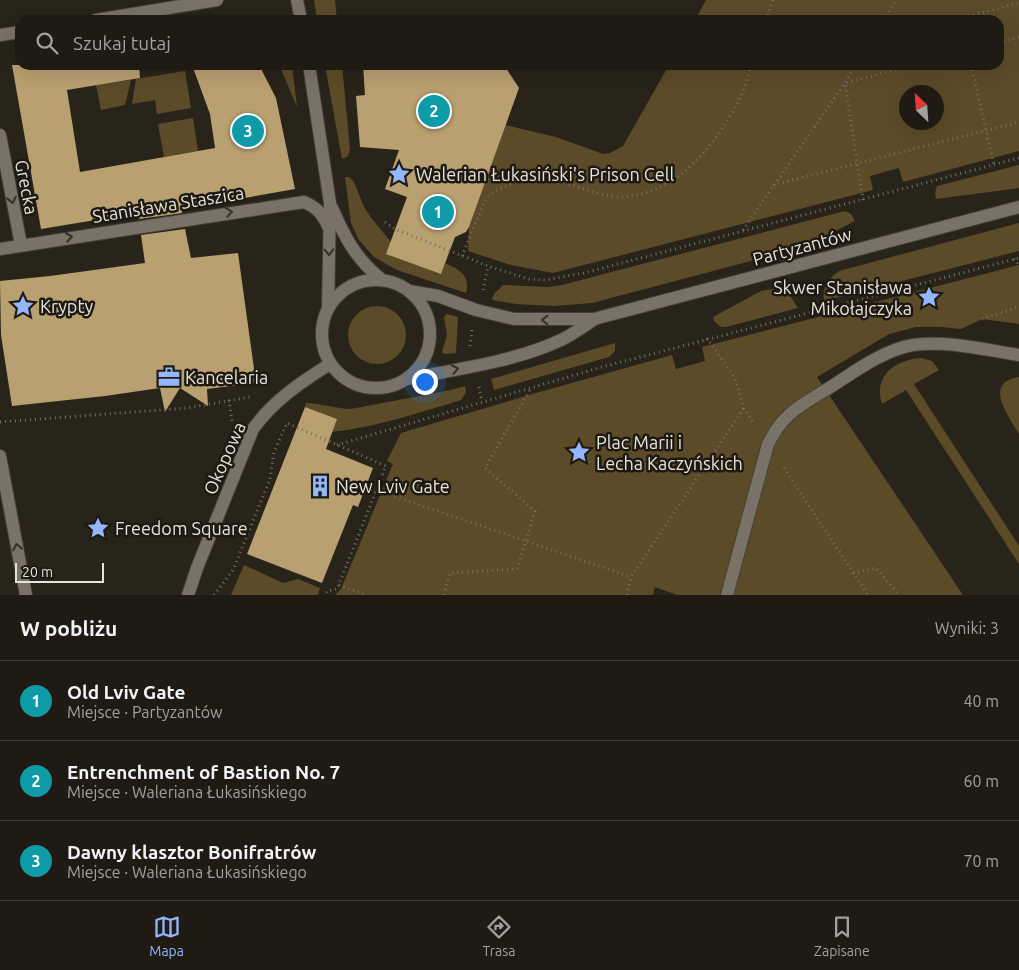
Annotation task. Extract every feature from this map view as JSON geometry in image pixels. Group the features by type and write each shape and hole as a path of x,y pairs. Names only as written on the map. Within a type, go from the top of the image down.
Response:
{"street":[{"path":"126,15 217,0"},
{"path":"297,0 300,15"},
{"path":"0,35 15,33"},
{"path":"310,70 330,203 328,309"},
{"name":"Grecka","path":"0,135 21,245"},
{"name":"Stanisława Staszica","path":"0,249 304,202 315,207 322,214 329,228"},
{"path":"330,203 350,246 363,263 382,280"},
{"name":"Partyzantów","path":"409,291 438,296 476,310 514,319 594,320 1019,207"},
{"path":"382,280 396,284 409,291 420,302 427,314 430,328 430,343 422,363 407,379 394,386 380,389 365,388 352,383 340,375 330,364 324,351 322,337 323,322 328,309 338,296 351,286 366,281 382,280"},
{"name":"Partyzantów","path":"407,379 474,366 541,348 562,340 594,320"},
{"path":"727,595 768,444 777,427 795,410 880,357 899,348 914,345 942,344 1019,355"},
{"name":"Okopowa","path":"188,595 253,429 268,410 282,397 330,364"},
{"path":"0,456 26,595"}],"path":[{"path":"768,15 773,0"},
{"path":"886,15 897,0"},
{"path":"975,15 1019,3"},
{"path":"1004,41 1019,38"},
{"path":"462,256 488,197 513,183 528,178 548,179 608,196 622,197 652,190 676,177 699,159 716,136 741,96 749,70"},
{"path":"742,230 852,70"},
{"path":"845,83 894,70"},
{"path":"972,70 994,165"},
{"path":"845,83 863,200"},
{"path":"773,185 1019,122"},
{"path":"384,222 395,229 488,266 529,279 545,280 564,278 1019,158"},
{"path":"337,445 482,401 707,338 1019,258"},
{"path":"1014,259 1019,265"},
{"path":"480,297 488,266"},
{"path":"982,319 1019,308"},
{"path":"470,350 472,321"},
{"path":"478,383 482,401"},
{"path":"444,595 450,573 516,569 535,511 485,468 531,387"},
{"path":"0,422 187,408 251,397"},
{"path":"229,400 232,421 237,423"},
{"path":"627,595 630,577 744,408"},
{"path":"214,595 233,570 270,479 274,452 286,423 386,466 337,589 327,590 326,595"},
{"path":"376,490 630,577"},
{"path":"854,573 876,568 899,595"},
{"path":"338,585 366,595"}],"shaded area":[{"path":"314,0 335,0 336,15 316,15"},
{"path":"706,0 1019,0 1019,151 903,182 899,168 870,176 873,190 553,273 511,265 468,251 469,227 505,125 556,137 603,154 610,153 623,146 666,70 1004,70 1004,15 698,15"},
{"path":"281,70 293,70 297,107"},
{"path":"326,70 342,70 350,149 348,156 342,159"},
{"path":"185,71 191,108 157,114 155,100 132,104 136,79"},
{"path":"131,80 125,105 101,110 96,85"},
{"path":"193,118 198,151 164,157 158,124"},
{"path":"1019,165 1019,188 936,199 937,186"},
{"path":"345,177 349,177 354,182 364,207 391,242 441,274 445,263 455,268 463,274 467,282 466,293 397,270 374,257 359,240 351,223"},
{"path":"845,211 851,214 855,221 810,244 592,303 554,306 516,304 492,300 494,294 503,285 549,287 562,285"},
{"path":"1019,223 1019,251 824,301 824,292 827,284 839,271"},
{"name":"Plac Marii i Lecha Kaczyńskich","path":"1019,265 1019,324 982,319 961,329 916,327 889,334 817,377 963,595 677,595 655,587 653,595 335,595 341,589 393,464 387,461 401,433 672,355 676,369 705,361 702,347"},
{"path":"773,289 789,294 798,308 726,327 721,327 714,321 713,317 761,291"},
{"path":"371,306 383,306 398,314 406,329 406,341 398,356 383,364 371,364 356,356 348,341 348,329 356,314"},
{"path":"447,314 458,317 456,353 445,354 442,352 447,335 444,317"},
{"path":"615,343 615,351 609,357 494,390 491,379"},
{"path":"921,358 932,361 939,370 914,384 1019,546 1019,564 906,390 882,404 881,385 888,371 903,362"},
{"path":"1019,377 1019,434 1005,410 1000,393 1002,386 1008,380"},
{"path":"465,386 466,392 461,400 413,415 349,430 332,432 336,419 305,407 306,403 351,409"},
{"path":"244,565 283,583 298,579 320,588 318,595 231,595"}],"building":[{"path":"12,65 15,65 15,70 139,70 140,78 67,90 80,172 215,148 210,114 194,70 262,70 276,98 295,189 182,209 182,213 139,219 138,213 41,229"},
{"path":"363,70 507,70 519,88 469,227 466,232 455,237 441,274 386,254 407,197 385,189 399,150 360,147 356,96 365,95"},
{"path":"185,229 191,258 238,253 256,383 207,389 208,406 180,388 165,412 160,388 12,406 1,335 0,281 145,263 141,235"},
{"name":"New Lviv Gate","path":"305,407 337,419 326,449 373,468 358,507 353,505 322,583 247,554"}],"place":[{"name":"Entrenchment of Bastion No. 7","path":"434,111"},
{"name":"Dawny klasztor Bonifratrów","path":"248,131"},
{"name":"Walerian Łukasiński's Prison Cell","path":"399,174"},
{"name":"Old Lviv Gate","path":"438,212"},
{"name":"Skwer Stanisława Mikołajczyka","path":"929,297"},
{"name":"Krypty","path":"23,306"},
{"name":"Kancelaria","path":"169,377"},
{"name":"Plac Marii i Lecha Kaczyńskich","path":"579,452"},
{"name":"New Lviv Gate","path":"320,486"},
{"name":"Freedom Square","path":"98,528"}]}
